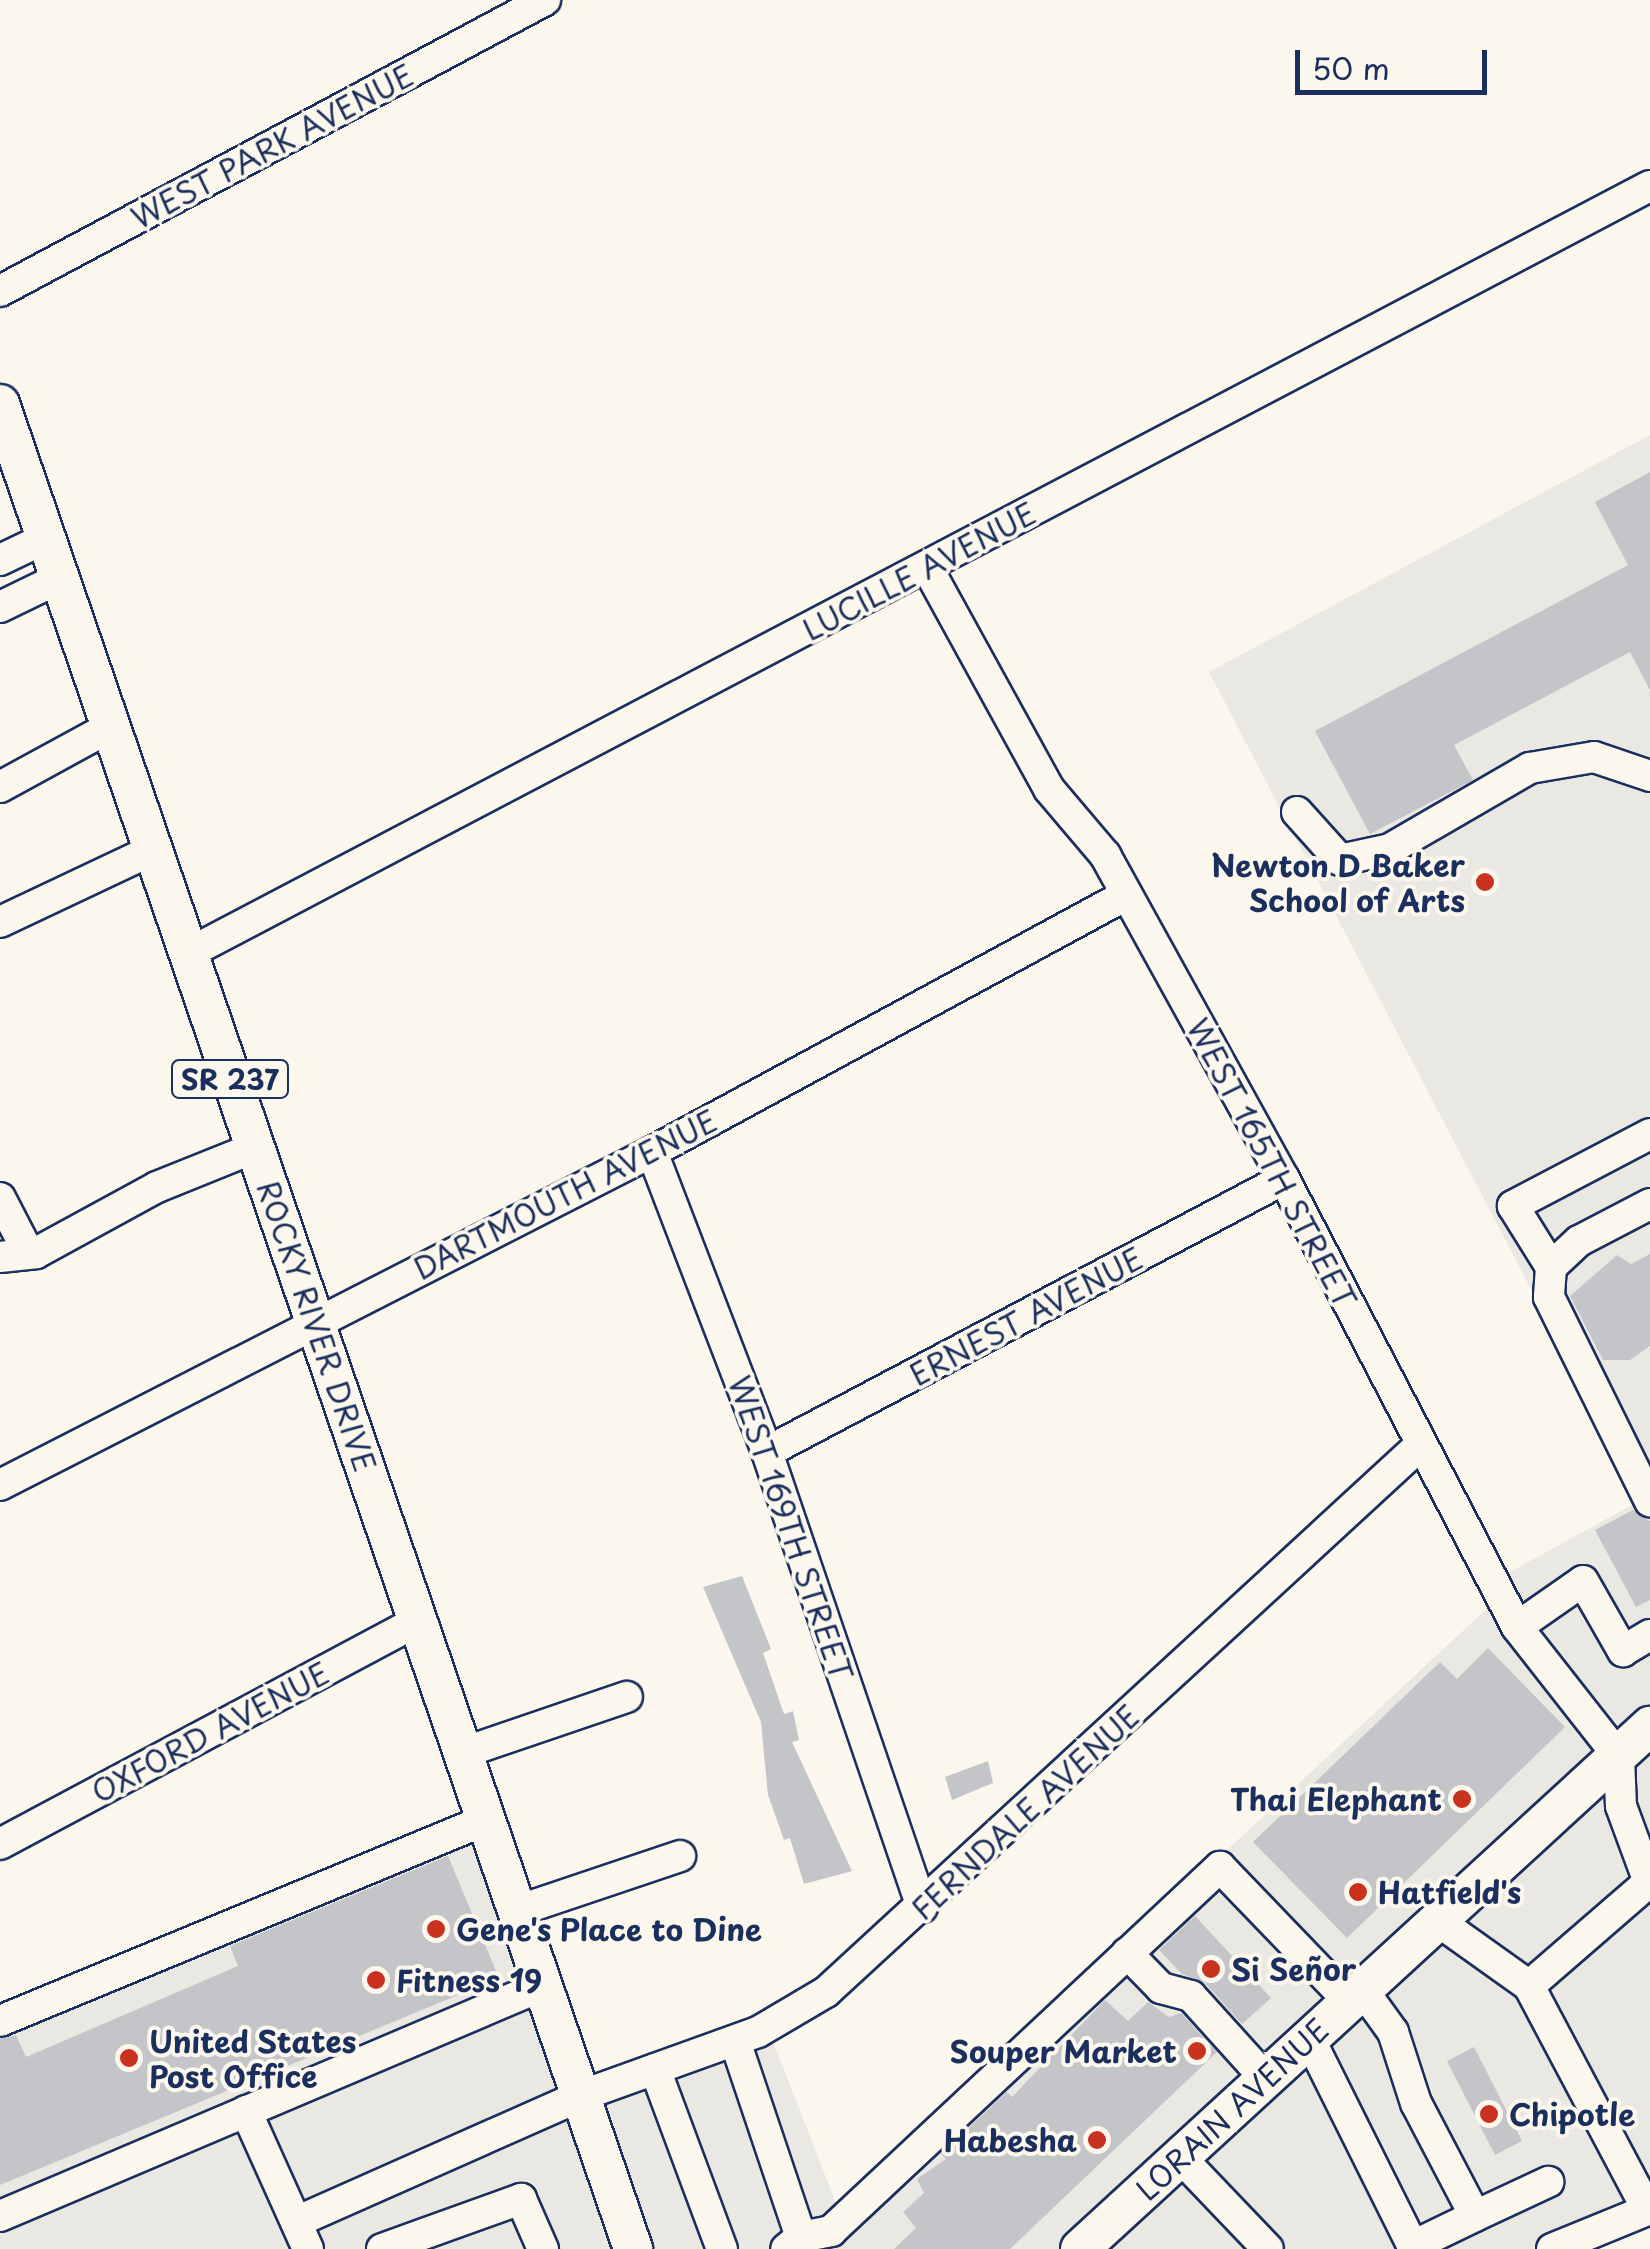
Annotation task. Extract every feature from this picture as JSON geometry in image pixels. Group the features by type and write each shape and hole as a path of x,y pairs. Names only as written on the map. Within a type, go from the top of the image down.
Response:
{"main road":[{"name":"ROCKY RIVER DRIVE","path":"0,404 314,1322 421,1619 632,2249"},
{"name":"LORAIN AVENUE","path":"1080,2249 1650,1726"}],"street":[{"name":"WEST PARK AVENUE","path":"0,291 544,0"},
{"name":"LUCILLE AVENUE","path":"188,954 1650,186"},
{"path":"0,560 46,538"},
{"name":"WEST 165TH STREET","path":"927,567 1049,789 1105,855 1284,1179 1418,1447 1517,1627 1619,1756"},
{"path":"0,606 60,578"},
{"path":"0,786 110,727"},
{"path":"1297,812 1340,860 1390,849 1530,768 1594,757 1650,776"},
{"path":"0,922 152,850"},
{"name":"DARTMOUTH AVENUE","path":"0,1485 652,1152 1126,895"},
{"path":"1650,1134 1513,1206 1551,1267 1549,1296 1650,1501"},
{"path":"0,1198 14,1254 157,1187 254,1148"},
{"name":"WEST 169TH STREET","path":"652,1152 767,1452 922,1907"},
{"name":"ERNEST AVENUE","path":"767,1452 1284,1179"},
{"path":"1551,1267 1579,1240 1650,1204"},
{"name":"FERNDALE AVENUE","path":"302,2235 580,2096 735,2040 826,1992 1418,1447"},
{"path":"1517,1627 1583,1581 1623,1651 1650,1635"},
{"name":"OXFORD AVENUE","path":"0,1844 421,1619"},
{"path":"466,1752 628,1697"},
{"path":"1529,1986 1649,1882 1621,1806 1619,1756"},
{"path":"0,2020 488,1819"},
{"path":"520,1910 680,1856"},
{"path":"735,2040 793,2243 831,2230 1220,1867 1393,2032 1416,2103 1475,2216"},
{"path":"1438,1921 1529,1986 1648,2209 1552,2249"},
{"path":"1127,1953 1162,1988 1191,1996 1265,2078"},
{"path":"0,2216 544,1985"},
{"path":"1309,2038 1414,2248 1548,2182"},
{"path":"655,2069 722,2249"},
{"path":"246,2112 302,2235"},
{"path":"1180,2157 1268,2249"},
{"path":"382,2249 521,2198 543,2249"}],"shaded area":[{"path":"1650,435 1650,2216 1580,2249 640,2249 590,2101 771,2036 839,2211 1495,1601 1534,1636 1501,1577 1641,1500 1209,672"},
{"path":"484,1806 633,2249 0,2249 0,2014"}],"building":[{"path":"1650,472 1650,690 1630,652 1454,745 1473,780 1370,834 1315,731 1628,565 1595,502"},
{"path":"1650,1254 1650,1346 1630,1360 1603,1360 1570,1296 1617,1255 1631,1264"},
{"path":"1633,1510 1650,1521 1650,1600 1636,1607 1595,1530"},
{"path":"742,1576 771,1649 763,1653 784,1714 793,1711 799,1740 792,1742 852,1871 804,1884 790,1838 784,1840 768,1795 761,1722 703,1587"},
{"path":"1488,1648 1565,1727 1347,1938 1253,1842 1440,1662 1457,1679"},
{"path":"988,1761 993,1783 952,1800 945,1777"},
{"path":"448,1856 499,1978 0,2185 0,2039 16,2035 26,2057 238,1966 230,1946"},
{"name":"Si Señor","path":"1195,1916 1271,1998 1242,2024 1205,1983 1182,1974 1159,1950"},
{"path":"1105,2000 1128,2021 1148,2002 1169,2017 1181,2013 1217,2052 1010,2249 894,2249 916,2228 903,2212 924,2193 917,2179 946,2159 941,2154 1007,2092 1012,2097"},
{"name":"Chipotle","path":"1474,2047 1522,2141 1495,2155 1447,2061"}],"place":[{"name":"Newton D Baker School of Arts","path":"1485,882"},
{"name":"Thai Elephant","path":"1462,1799"},
{"name":"Hatfield's","path":"1358,1892"},
{"name":"Gene's Place to Dine","path":"436,1929"},
{"name":"Si Señor","path":"1211,1969"},
{"name":"Fitness 19","path":"376,1980"},
{"name":"Souper Market","path":"1197,2051"},
{"name":"United States Post Office","path":"129,2058"},
{"name":"Chipotle","path":"1489,2114"},
{"name":"Habesha","path":"1097,2140"}]}
